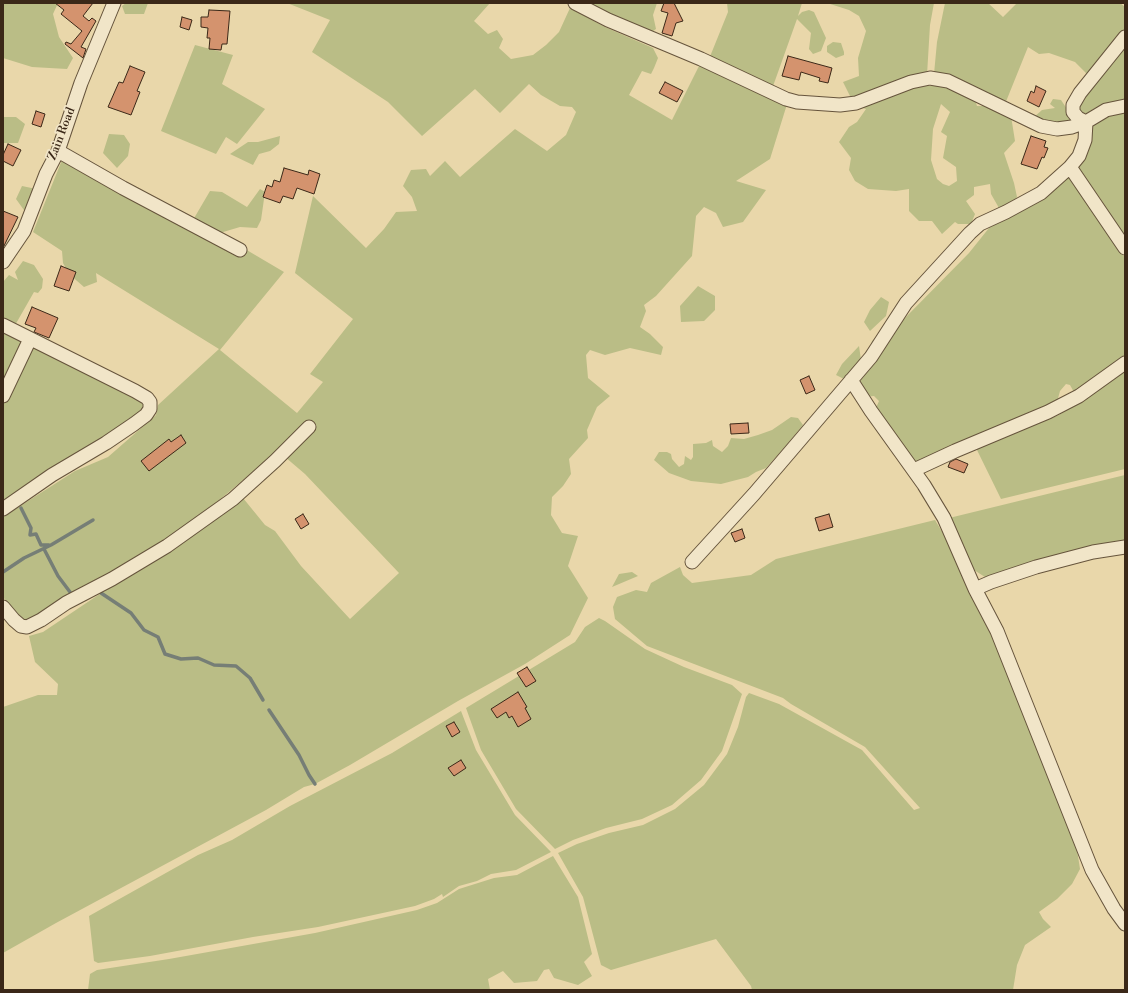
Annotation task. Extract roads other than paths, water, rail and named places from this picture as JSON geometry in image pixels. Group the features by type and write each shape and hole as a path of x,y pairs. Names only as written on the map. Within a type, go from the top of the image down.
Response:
{"street":[{"name":"Zain Road","path":"3,262 24,230 46,174 58,151 81,83 114,3"},
{"path":"575,3 608,20 701,59 786,99 797,102 840,105 856,103 911,82 930,78 948,81 1041,126 1057,129 1072,127 1086,122 1106,110 1125,106"},
{"path":"1086,122 1078,118 1073,112 1073,105 1080,93 1125,37"},
{"path":"692,562 754,494 870,358 906,303 970,233 980,224 1041,193 1070,167 1079,156 1085,140 1086,122"},
{"path":"58,151 123,188 240,250"},
{"path":"1070,167 1125,248"},
{"path":"3,326 135,391 147,398 150,402 150,409 146,415 134,424 106,443 52,475 3,509"},
{"path":"3,396 30,339"},
{"path":"914,470 1048,412 1079,396 1125,363"},
{"path":"851,380 871,411 914,470 944,518 975,589 997,631 1092,870 1114,909 1125,924"},
{"path":"3,607 14,620 22,626 27,627 41,620 66,603 112,579 167,546 233,499 275,461 309,427"},
{"path":"975,589 1036,567 1093,552 1125,547"}],"waterway":[{"path":"21,508 31,528 30,535 36,534 41,545 49,545"},
{"path":"3,572 24,558 51,545 93,520"},
{"path":"44,549 58,576 70,592"},
{"path":"101,593 131,613 144,630 158,637 165,654 181,659 198,658 214,665 236,666 250,678 263,700"},
{"path":"269,710 299,755 315,784"}]}
